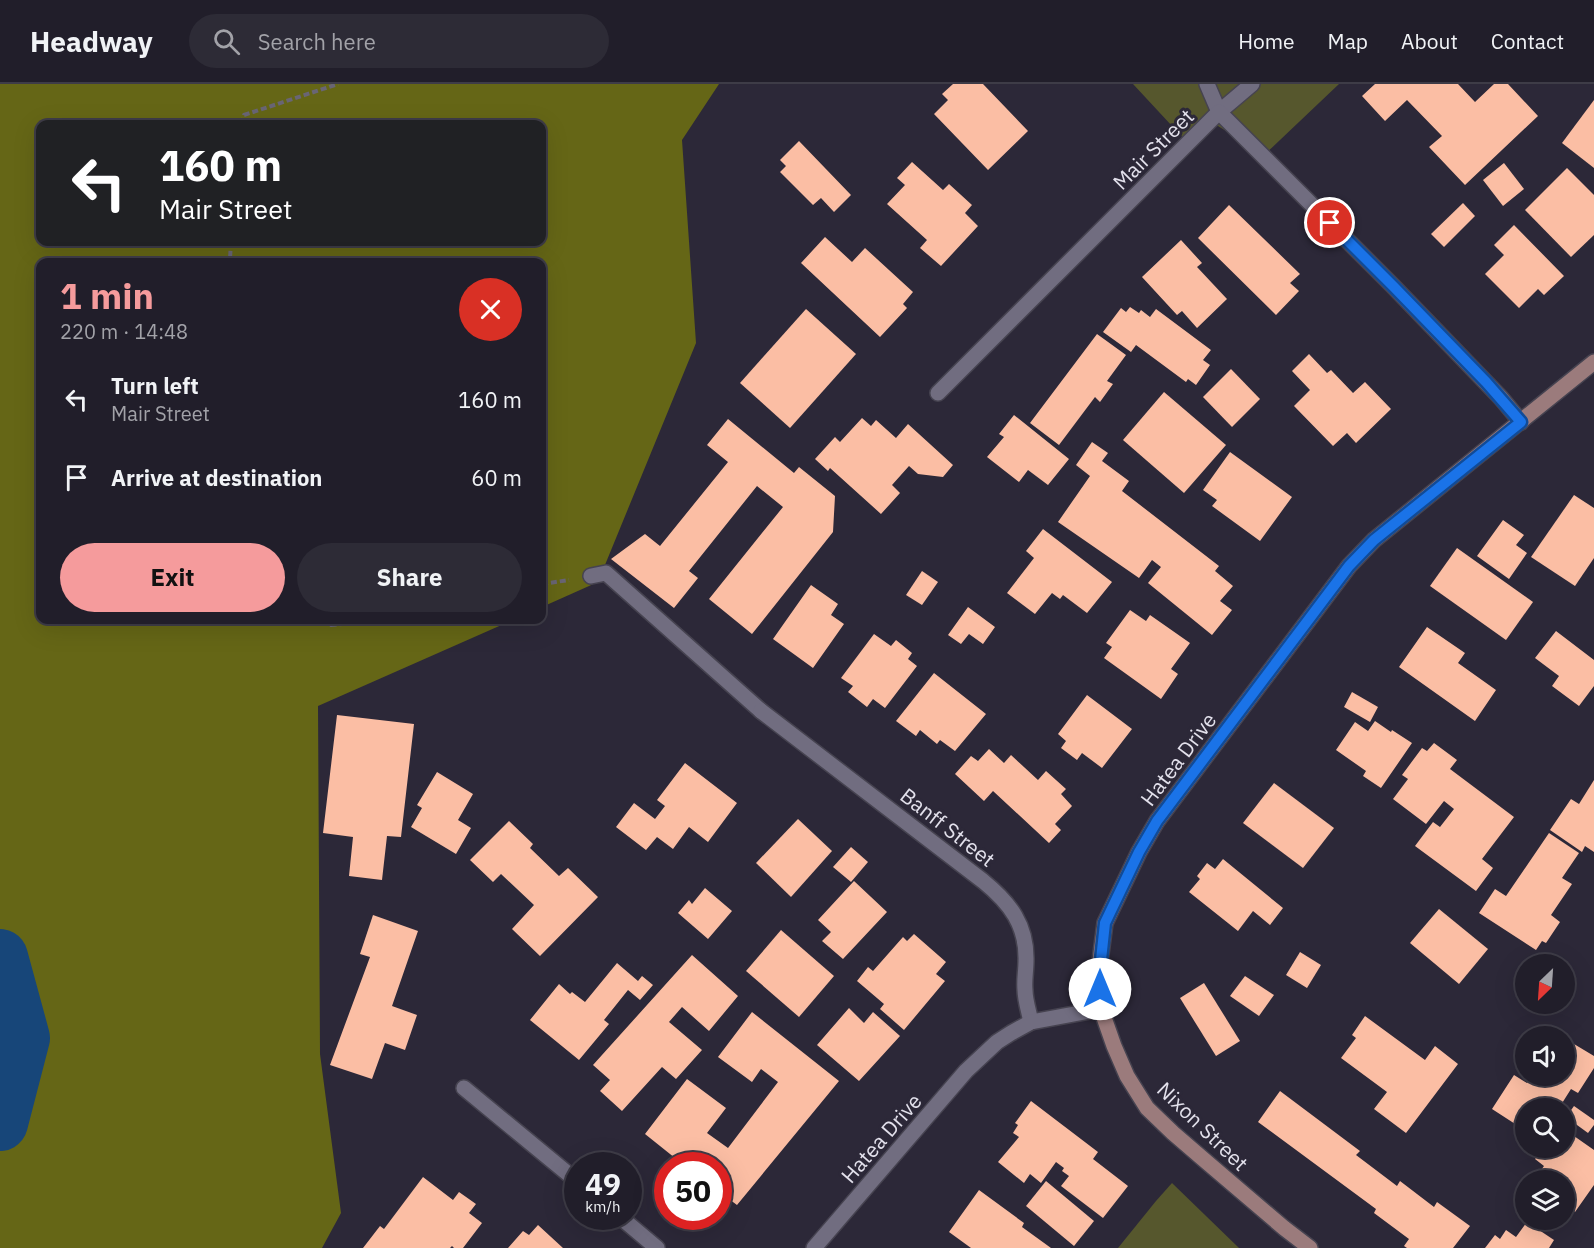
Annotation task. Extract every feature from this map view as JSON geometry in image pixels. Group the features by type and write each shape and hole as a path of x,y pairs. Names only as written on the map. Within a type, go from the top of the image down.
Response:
{"main road":[{"name":"Hatea Drive","path":"1101,1009 1100,969 1105,923 1139,852 1157,821 1349,566 1374,540 1592,367"},
{"name":"Nixon Street","path":"1101,1009 1123,1066 1148,1108 1173,1133 1310,1248"}],"street":[{"path":"1207,84 1219,112 1252,84"},
{"name":"Mair Street","path":"938,393 1219,112 1393,286 1501,398 1521,422"},
{"name":"Banff Street","path":"591,576 606,573 761,711 983,881 1006,902 1016,914 1025,942 1027,959 1025,991 1031,1023"},
{"name":"Hatea Drive","path":"814,1248 966,1071 997,1042 1031,1023 1101,1009"},
{"path":"464,1088 564,1170"},
{"path":"636,1230 657,1248"}],"path":[{"path":"243,120 244,115 338,84"}],"green space":[{"path":"1133,84 1339,84 1262,157 1247,144 1218,126 1207,128 1185,140"},
{"path":"1172,1183 1239,1248 1118,1248"}],"shaded area":[{"path":"0,84 719,84 682,140 696,343 598,582 546,605 546,258 36,258 36,624 504,624 318,706 320,1054 341,1213 322,1248 0,1248"}],"building":[{"path":"953,84 983,84 1028,131 988,170 934,114 948,100 942,94"},
{"path":"1375,84 1458,84 1475,102 1494,84 1508,84 1538,116 1465,185 1429,147 1442,136 1407,100 1385,121 1362,96"},
{"path":"1594,100 1594,168 1562,143"},
{"path":"799,141 851,195 834,212 821,198 813,205 780,172 786,166 780,160"},
{"path":"912,162 943,190 949,184 972,205 965,213 978,226 941,266 920,248 927,240 887,204 905,185 897,178"},
{"path":"1504,163 1524,189 1503,206 1483,180"},
{"path":"1567,168 1594,195 1594,235 1571,257 1525,210"},
{"path":"1463,203 1475,216 1444,247 1431,234"},
{"path":"1229,205 1300,274 1290,283 1299,291 1276,315 1198,238"},
{"path":"1514,225 1564,276 1544,295 1538,289 1519,308 1485,274 1504,255 1494,245"},
{"path":"825,237 852,262 865,248 913,292 903,304 907,308 880,337 801,263"},
{"path":"1181,240 1202,263 1197,267 1227,299 1197,328 1182,311 1177,315 1142,277"},
{"path":"1130,307 1139,313 1141,310 1150,317 1156,309 1211,350 1203,360 1210,365 1196,385 1188,379 1186,382 1136,345 1131,352 1103,332 1121,308 1126,312"},
{"path":"806,309 856,354 790,428 740,383"},
{"path":"1097,334 1126,355 1107,381 1113,384 1100,402 1095,397 1059,445 1030,423"},
{"path":"1309,354 1327,373 1331,370 1353,393 1365,382 1391,409 1356,443 1347,433 1333,446 1294,406 1310,390 1292,371"},
{"path":"1231,369 1260,399 1232,427 1203,397"},
{"path":"1164,392 1226,445 1184,493 1123,440"},
{"path":"1014,415 1069,459 1048,485 1028,470 1019,482 987,457 1004,437 999,434"},
{"path":"862,418 871,426 876,420 896,438 908,424 953,465 943,477 918,474 909,466 892,485 900,493 881,514 830,468 828,471 815,459 835,437 840,442"},
{"path":"728,419 794,473 799,467 835,496 833,532 752,634 709,599 783,507 757,486 689,571 698,578 674,608 611,559 645,534 660,546 728,462 707,445"},
{"path":"1092,442 1108,453 1102,461 1129,481 1122,491 1219,566 1215,571 1233,586 1220,601 1232,610 1212,635 1148,583 1161,567 1152,560 1139,578 1058,522 1090,476 1076,465"},
{"path":"1230,452 1292,497 1260,541 1212,506 1217,500 1203,490"},
{"path":"1574,495 1594,508 1594,558 1575,586 1531,557"},
{"path":"1503,520 1524,535 1516,545 1527,553 1509,579 1477,556"},
{"path":"1043,529 1112,582 1087,613 1063,595 1060,599 1052,593 1035,614 1007,593 1034,558 1026,551"},
{"path":"1457,548 1533,602 1506,640 1430,586"},
{"path":"922,571 938,582 922,605 906,595"},
{"path":"811,585 838,604 831,615 844,624 813,668 773,639"},
{"path":"968,607 995,627 983,644 969,634 961,644 948,635"},
{"path":"1130,610 1146,621 1150,615 1190,643 1171,669 1178,674 1161,699 1104,658 1112,647 1106,643"},
{"path":"1427,627 1465,653 1458,663 1496,690 1475,721 1399,667"},
{"path":"1556,631 1594,660 1594,686 1579,706 1552,686 1559,676 1535,658"},
{"path":"874,634 891,646 896,640 912,653 908,659 917,666 885,708 873,699 867,707 848,692 853,686 841,678"},
{"path":"934,673 986,714 955,751 940,740 937,744 920,730 916,736 896,721"},
{"path":"1352,692 1378,707 1370,722 1344,707"},
{"path":"1087,695 1132,729 1102,768 1082,753 1077,760 1061,748 1066,741 1058,734"},
{"path":"337,715 414,724 401,837 387,836 382,880 349,876 353,837 323,833"},
{"path":"1375,721 1412,743 1381,788 1363,776 1366,771 1336,750 1355,722 1368,731"},
{"path":"1434,743 1457,760 1450,769 1514,817 1482,859 1493,868 1476,891 1415,846 1433,822 1440,827 1454,809 1444,801 1426,824 1393,799 1408,779 1402,775 1422,748 1427,751"},
{"path":"989,749 1004,763 1011,755 1038,780 1046,771 1066,789 1061,794 1072,806 1055,824 1061,830 1049,843 993,791 984,801 955,774 971,756 978,761"},
{"path":"685,763 737,803 708,842 689,827 673,849 657,837 646,850 616,827 634,803 655,819 665,806 657,800"},
{"path":"437,772 473,794 458,820 471,828 456,854 411,827 422,808 417,805"},
{"path":"1594,780 1594,852 1585,846 1582,852 1550,830 1571,799 1579,804"},
{"path":"1274,783 1334,828 1303,868 1243,823"},
{"path":"798,819 832,851 791,897 756,863"},
{"path":"509,821 533,844 530,848 559,876 568,868 598,897 540,956 512,929 534,905 501,874 493,882 470,860"},
{"path":"1549,833 1579,853 1562,878 1572,884 1551,915 1560,922 1546,943 1542,941 1536,950 1479,913 1495,889 1506,896"},
{"path":"851,847 868,862 851,882 833,867"},
{"path":"1223,859 1283,908 1270,925 1253,911 1238,931 1189,892 1200,879 1197,876 1207,863 1215,869"},
{"path":"854,881 887,912 843,959 822,941 831,932 818,920"},
{"path":"705,888 732,911 708,939 678,913 689,900 692,904"},
{"path":"1439,909 1488,949 1459,984 1410,943"},
{"path":"373,915 418,931 392,1006 417,1015 405,1050 385,1043 372,1079 330,1065 370,957 360,954"},
{"path":"781,930 834,976 799,1017 746,971"},
{"path":"914,934 946,962 936,974 945,981 904,1030 880,1009 884,1004 857,981 868,967 873,971 903,937 907,941"},
{"path":"1300,952 1321,965 1307,988 1286,975"},
{"path":"692,955 738,996 709,1031 682,1007 669,1022 702,1050 676,1079 662,1067 622,1111 600,1091 610,1080 593,1065"},
{"path":"617,963 638,981 642,976 653,985 640,1000 628,990 604,1020 609,1024 579,1060 530,1020 559,984 570,994 572,992 585,1002"},
{"path":"1245,976 1274,995 1259,1016 1230,996"},
{"path":"1204,983 1240,1041 1216,1056 1180,998"},
{"path":"849,1008 864,1023 873,1012 900,1036 859,1081 817,1045"},
{"path":"752,1012 839,1081 737,1205 732,1201 732,1152 668,1152 645,1134 687,1079 726,1108 707,1133 728,1148 778,1082 761,1069 752,1082 718,1057"},
{"path":"1365,1016 1425,1060 1435,1046 1458,1064 1406,1133 1374,1109 1387,1092 1341,1058 1356,1038 1352,1035"},
{"path":"1575,1045 1594,1056 1594,1068 1578,1093 1571,1089 1565,1098 1515,1098 1515,1124 1492,1109 1514,1075 1515,1086 1575,1086"},
{"path":"1280,1091 1360,1151 1356,1155 1397,1186 1400,1181 1434,1207 1437,1202 1470,1226 1453,1248 1407,1248 1404,1246 1409,1239 1374,1213 1376,1209 1258,1122"},
{"path":"1031,1101 1098,1152 1093,1159 1128,1186 1103,1218 1061,1186 1069,1176 1056,1162 1041,1183 1030,1174 1024,1183 998,1162 1019,1137 1013,1133 1018,1125 1015,1123"},
{"path":"1575,1107 1594,1120 1594,1125 1588,1133 1575,1124"},
{"path":"1575,1137 1594,1150 1594,1185 1575,1212 1575,1170 1541,1170 1544,1166 1535,1159 1575,1158"},
{"path":"423,1177 453,1200 459,1192 476,1204 469,1213 482,1223 463,1248 452,1246 450,1248 363,1248 380,1226 384,1229"},
{"path":"1046,1181 1094,1221 1074,1246 1026,1206"},
{"path":"979,1190 1024,1223 1022,1227 1051,1248 971,1248 949,1232"},
{"path":"538,1225 563,1248 508,1248 523,1231 529,1235"},
{"path":"1506,1230 1516,1237 1521,1230 1539,1230 1554,1240 1549,1248 1485,1248 1495,1235 1500,1239"}],"waterway":[{"path":"0,957 22,1038 0,1123"}],"route":[{"path":"1100,989 1105,923 1122,885 1157,821 1349,566 1374,540 1521,422 1486,382 1330,223"}]}
